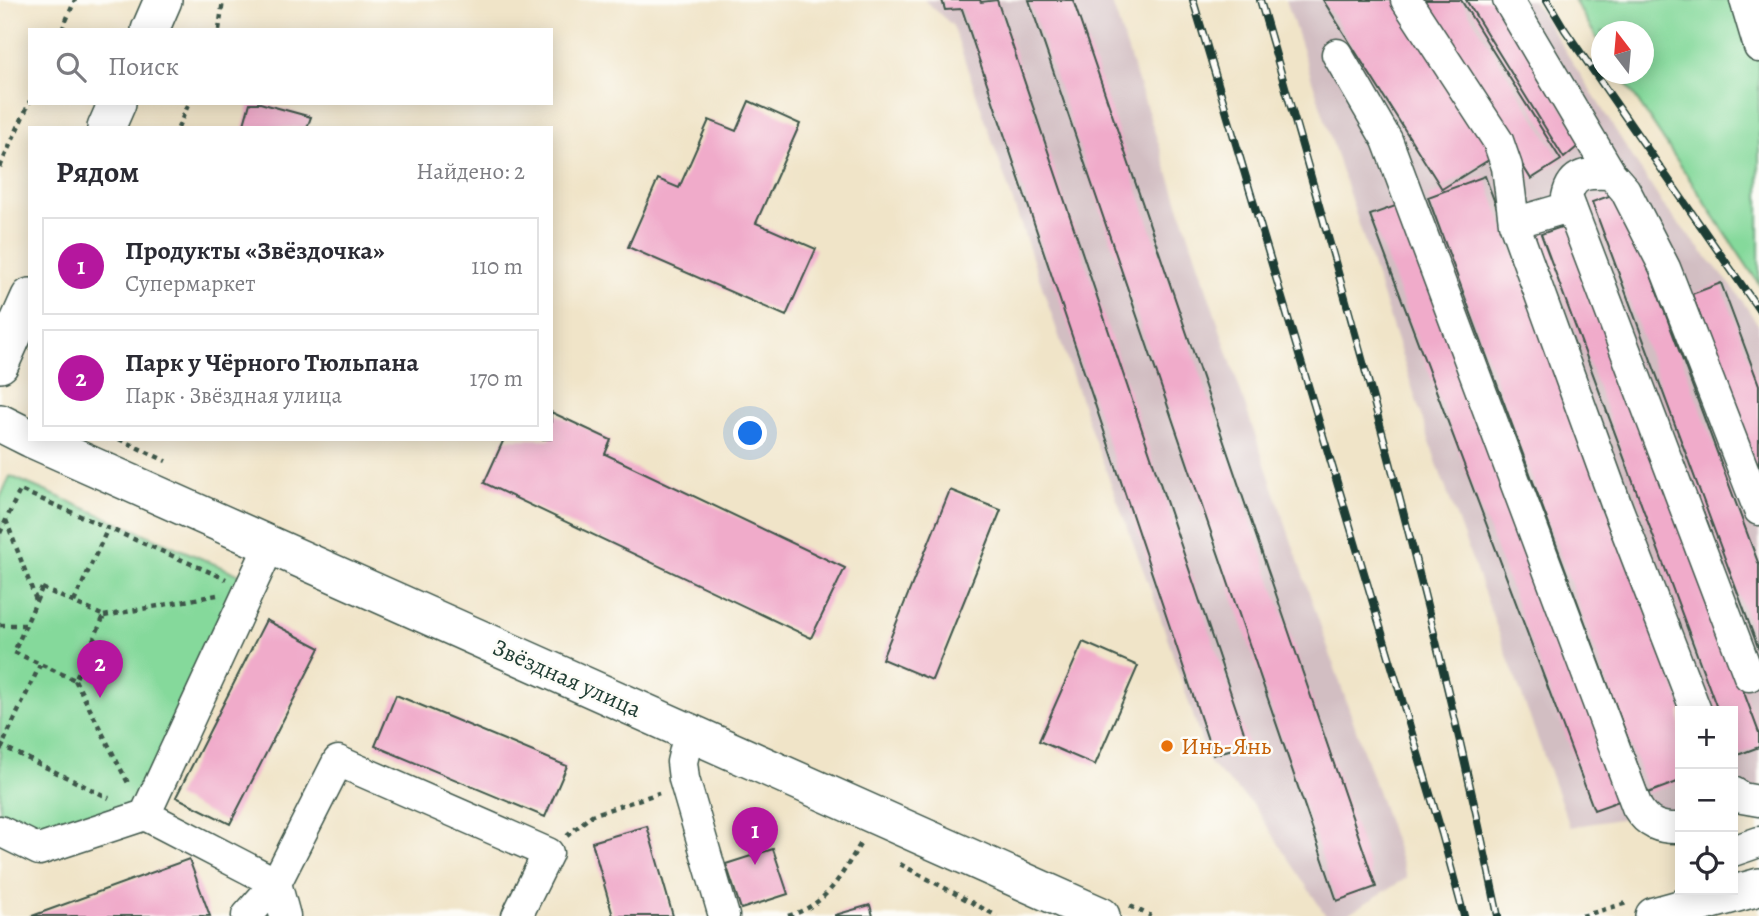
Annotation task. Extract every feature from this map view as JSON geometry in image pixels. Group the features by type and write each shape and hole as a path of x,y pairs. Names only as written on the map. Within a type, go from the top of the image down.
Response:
{"main road":[{"path":"151,28 163,0"},
{"path":"107,126 116,105"},
{"path":"0,364 28,302"},
{"name":"Звёздная улица","path":"0,423 28,437"},
{"name":"Звёздная улица","path":"36,441 1101,916"},
{"path":"1654,916 1759,887"}],"street":[{"path":"1406,0 1498,141 1507,167 1514,223 1616,504 1694,706"},
{"path":"1508,0 1611,174 1625,190 1665,268 1759,510"},
{"path":"1745,0 1759,47"},
{"path":"1337,54 1387,140 1637,807 1644,818 1654,825 1675,828"},
{"path":"1611,174 1575,178 1569,186 1569,207 1749,676"},
{"path":"1514,223 1569,207"},
{"path":"145,815 270,545"},
{"path":"689,733 682,762 684,779 724,916"},
{"path":"247,916 276,883 338,761 548,853 517,916"},
{"path":"1738,795 1759,802"},
{"path":"1738,810 1759,802"},
{"path":"0,831 39,850 145,815 276,883 285,916"},
{"path":"1738,849 1759,842"}],"path":[{"path":"63,28 75,0"},
{"path":"219,28 223,0"},
{"path":"0,167 28,105"},
{"path":"179,126 188,105"},
{"path":"0,533 20,490 250,589"},
{"path":"6,520 37,601"},
{"path":"74,602 108,528"},
{"path":"145,815 75,680 14,652 42,588 104,616 250,589"},
{"path":"75,680 104,616"},
{"path":"0,625 26,625"},
{"path":"40,665 1,747 145,815"},
{"path":"548,853 592,815 662,792 684,779"},
{"path":"788,916 825,897 861,843"},
{"path":"1581,916 1611,908"}],"shaded area":[{"path":"924,0 1111,0 1254,432 1407,878 1344,916 1326,916 1254,806 1209,763 1156,604 1092,433 953,26"},
{"path":"1286,0 1533,0 1663,205 1735,290 1759,326 1759,788 1738,794 1738,706 1675,706 1675,810 1570,827 1438,467"}],"green space":[{"path":"1574,0 1759,0 1759,284 1627,84 1654,84 1654,21 1591,21 1591,28"},
{"path":"10,476 254,581 145,815 46,839 0,816 0,498"}],"building":[{"path":"942,0 997,0 1248,744 1213,755 962,9 945,10"},
{"path":"1029,0 1073,0 1376,887 1337,901"},
{"path":"1323,0 1397,0 1495,156 1442,189"},
{"path":"1420,0 1461,0 1561,160 1531,179"},
{"path":"1466,0 1496,0 1583,142 1564,158"},
{"path":"749,101 800,124 756,223 816,249 786,316 628,247 658,179 679,188 709,120 736,131"},
{"path":"249,105 267,105 311,117 308,126 244,126"},
{"path":"1485,176 1681,706 1675,706 1675,783 1648,793 1428,197"},
{"path":"1620,192 1759,565 1759,650 1592,202"},
{"path":"1401,204 1625,799 1594,810 1370,215"},
{"path":"1570,224 1759,733 1759,747 1738,755 1738,706 1716,706 1541,234"},
{"path":"1721,283 1759,385 1759,475 1692,294"},
{"path":"553,413 611,440 605,454 845,568 811,638 484,483 503,441 553,441"},
{"path":"950,490 1001,510 932,680 882,659"},
{"path":"266,620 320,648 230,824 176,797"},
{"path":"1083,642 1138,666 1095,765 1039,741"},
{"path":"396,695 567,766 545,817 375,746"},
{"path":"647,826 673,916 613,916 592,842"},
{"path":"773,849 788,894 741,909 726,864"},
{"path":"189,859 210,916 32,916"},
{"path":"870,905 873,916 835,916 835,915"}],"railway":[{"path":"1193,0 1442,834 1464,916"},
{"path":"1260,0 1357,342 1418,570 1447,685 1498,916"},
{"path":"1547,0 1759,310"}],"place":[{"name":"Парк у Чёрного Тюльпана","path":"100,698"},
{"name":"Инь-Янь","path":"1167,746"},
{"name":"Продукты «Звёздочка»","path":"755,865"}]}
